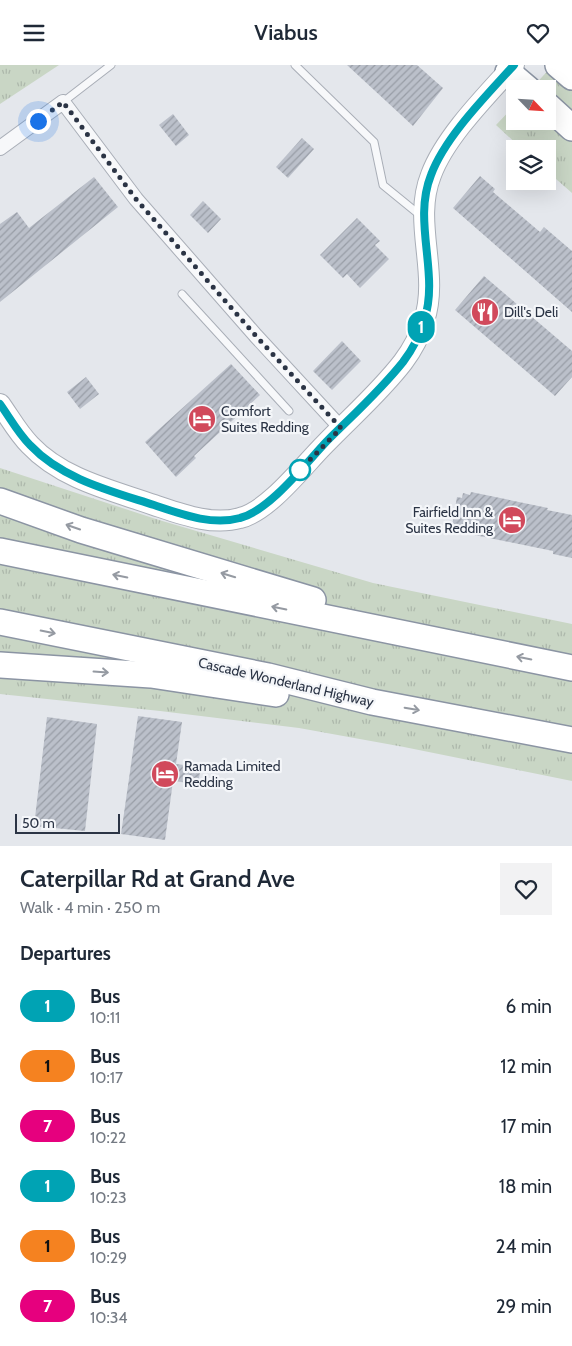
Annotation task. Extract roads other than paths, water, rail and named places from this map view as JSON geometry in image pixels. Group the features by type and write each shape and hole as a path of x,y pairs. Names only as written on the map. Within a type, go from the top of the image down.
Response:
{"highway":[{"path":"558,65 572,77"},
{"path":"511,68 521,80"},
{"path":"556,113 572,128"},
{"path":"0,501 81,530 363,615 407,635"},
{"path":"0,551 572,668"},
{"name":"Cascade Wonderland Highway","path":"0,622 268,676 372,702 572,739"},
{"path":"0,665 151,675 309,699 372,702"}],"street":[{"path":"0,404 30,445 44,457 78,478 190,516 228,521 253,513 280,491 372,396 410,350 424,321 430,286 423,218 425,197 436,161 459,129 511,68"},
{"path":"0,148 63,102 136,199 256,336 341,428"}],"lane":[{"path":"63,102 111,65"},
{"path":"295,65 374,141 383,185 423,218"},
{"path":"182,294 289,411"}],"place":[{"name":"Dill's Deli","path":"485,312"},
{"name":"Comfort Suites Redding","path":"202,419"},
{"name":"Fairfield Inn & Suites Redding","path":"512,520"},
{"name":"Ramada Limited Redding","path":"165,774"}]}
